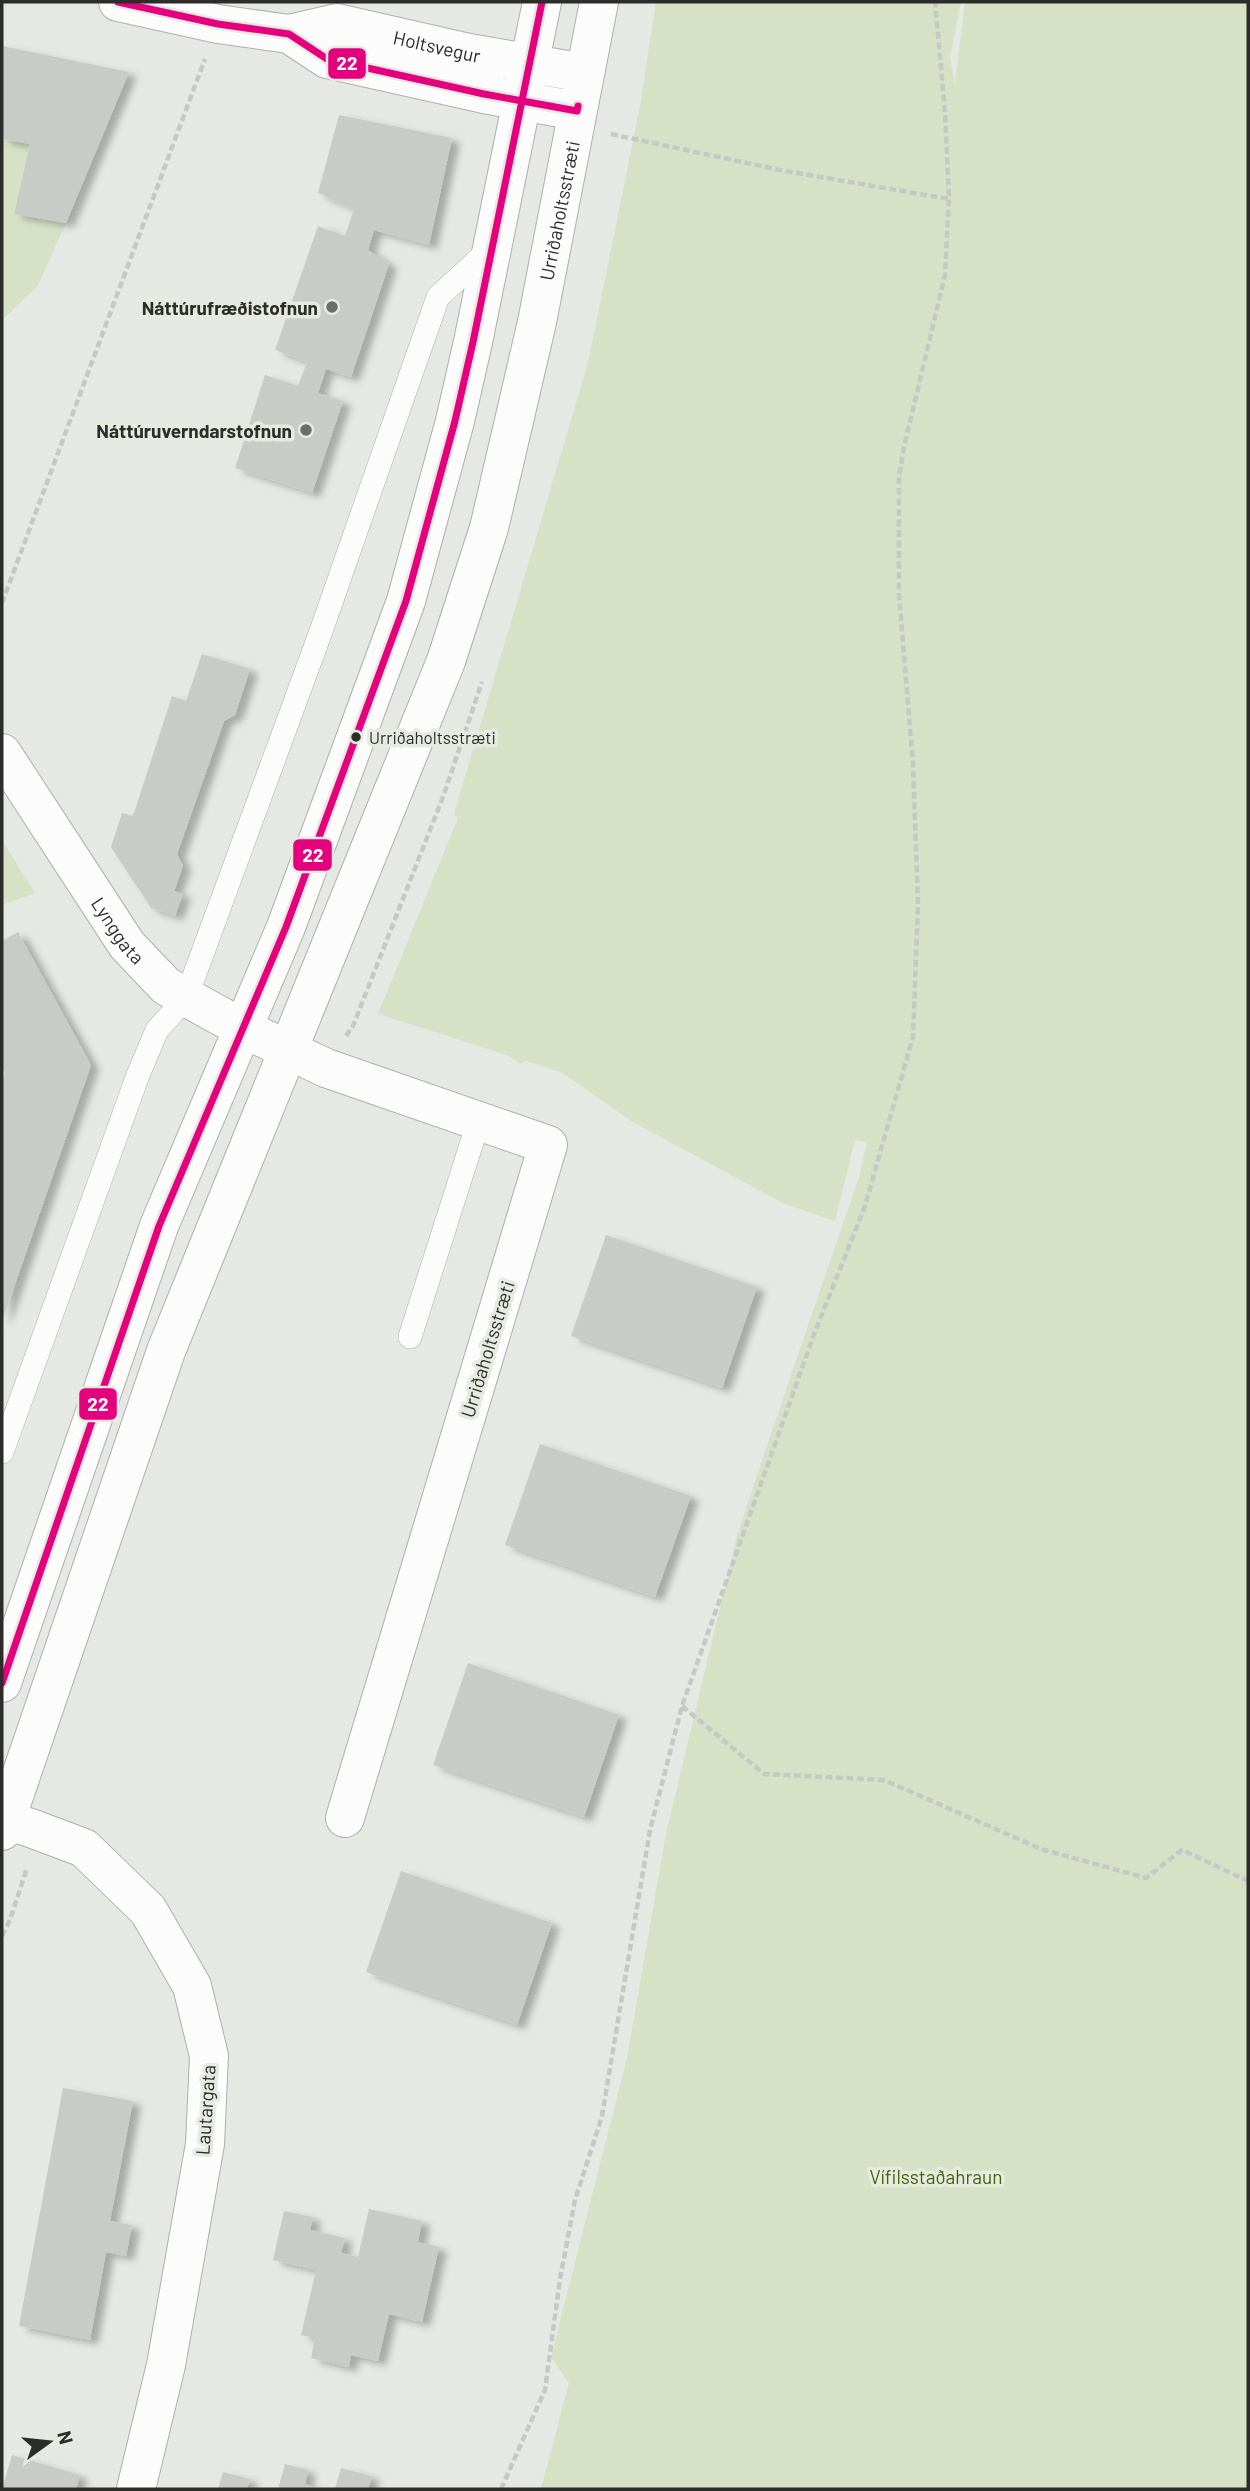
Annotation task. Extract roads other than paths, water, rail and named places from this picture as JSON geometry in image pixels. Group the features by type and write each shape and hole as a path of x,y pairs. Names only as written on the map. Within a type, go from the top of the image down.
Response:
{"street":[{"name":"Holtsvegur","path":"118,2 218,24 289,34 337,23 469,52 584,73"},
{"path":"2,1683 159,1226 286,927 406,601 454,421 494,244 542,2"},
{"name":"Urriðaholtsstræti","path":"3,1824 166,1351 446,661 489,528 537,322 598,2"},
{"name":"Holtsvegur","path":"289,34 327,59 577,111"},
{"name":"Lynggata","path":"2,753 127,945 166,986 287,1050"},
{"name":"Urriðaholtsstræti","path":"287,1050 326,1068 548,1145 345,1818"},
{"name":"Lautargata","path":"3,1824 28,1827 84,1848 148,1910 192,1986 209,2056 205,2144 166,2365 136,2489"}],"lane":[{"path":"2,1452 138,1076 157,1030 186,998 320,634 438,297 494,244"},
{"path":"410,1337 479,1120"}],"place":[{"name":"Náttúrufræðistofnun","path":"332,307"},
{"name":"Náttúruverndarstofnun","path":"306,430"},
{"name":"Urriðaholtsstræti","path":"356,737"}],"park label":[{"name":"Vífilsstaðahraun","path":"936,2176"}]}
